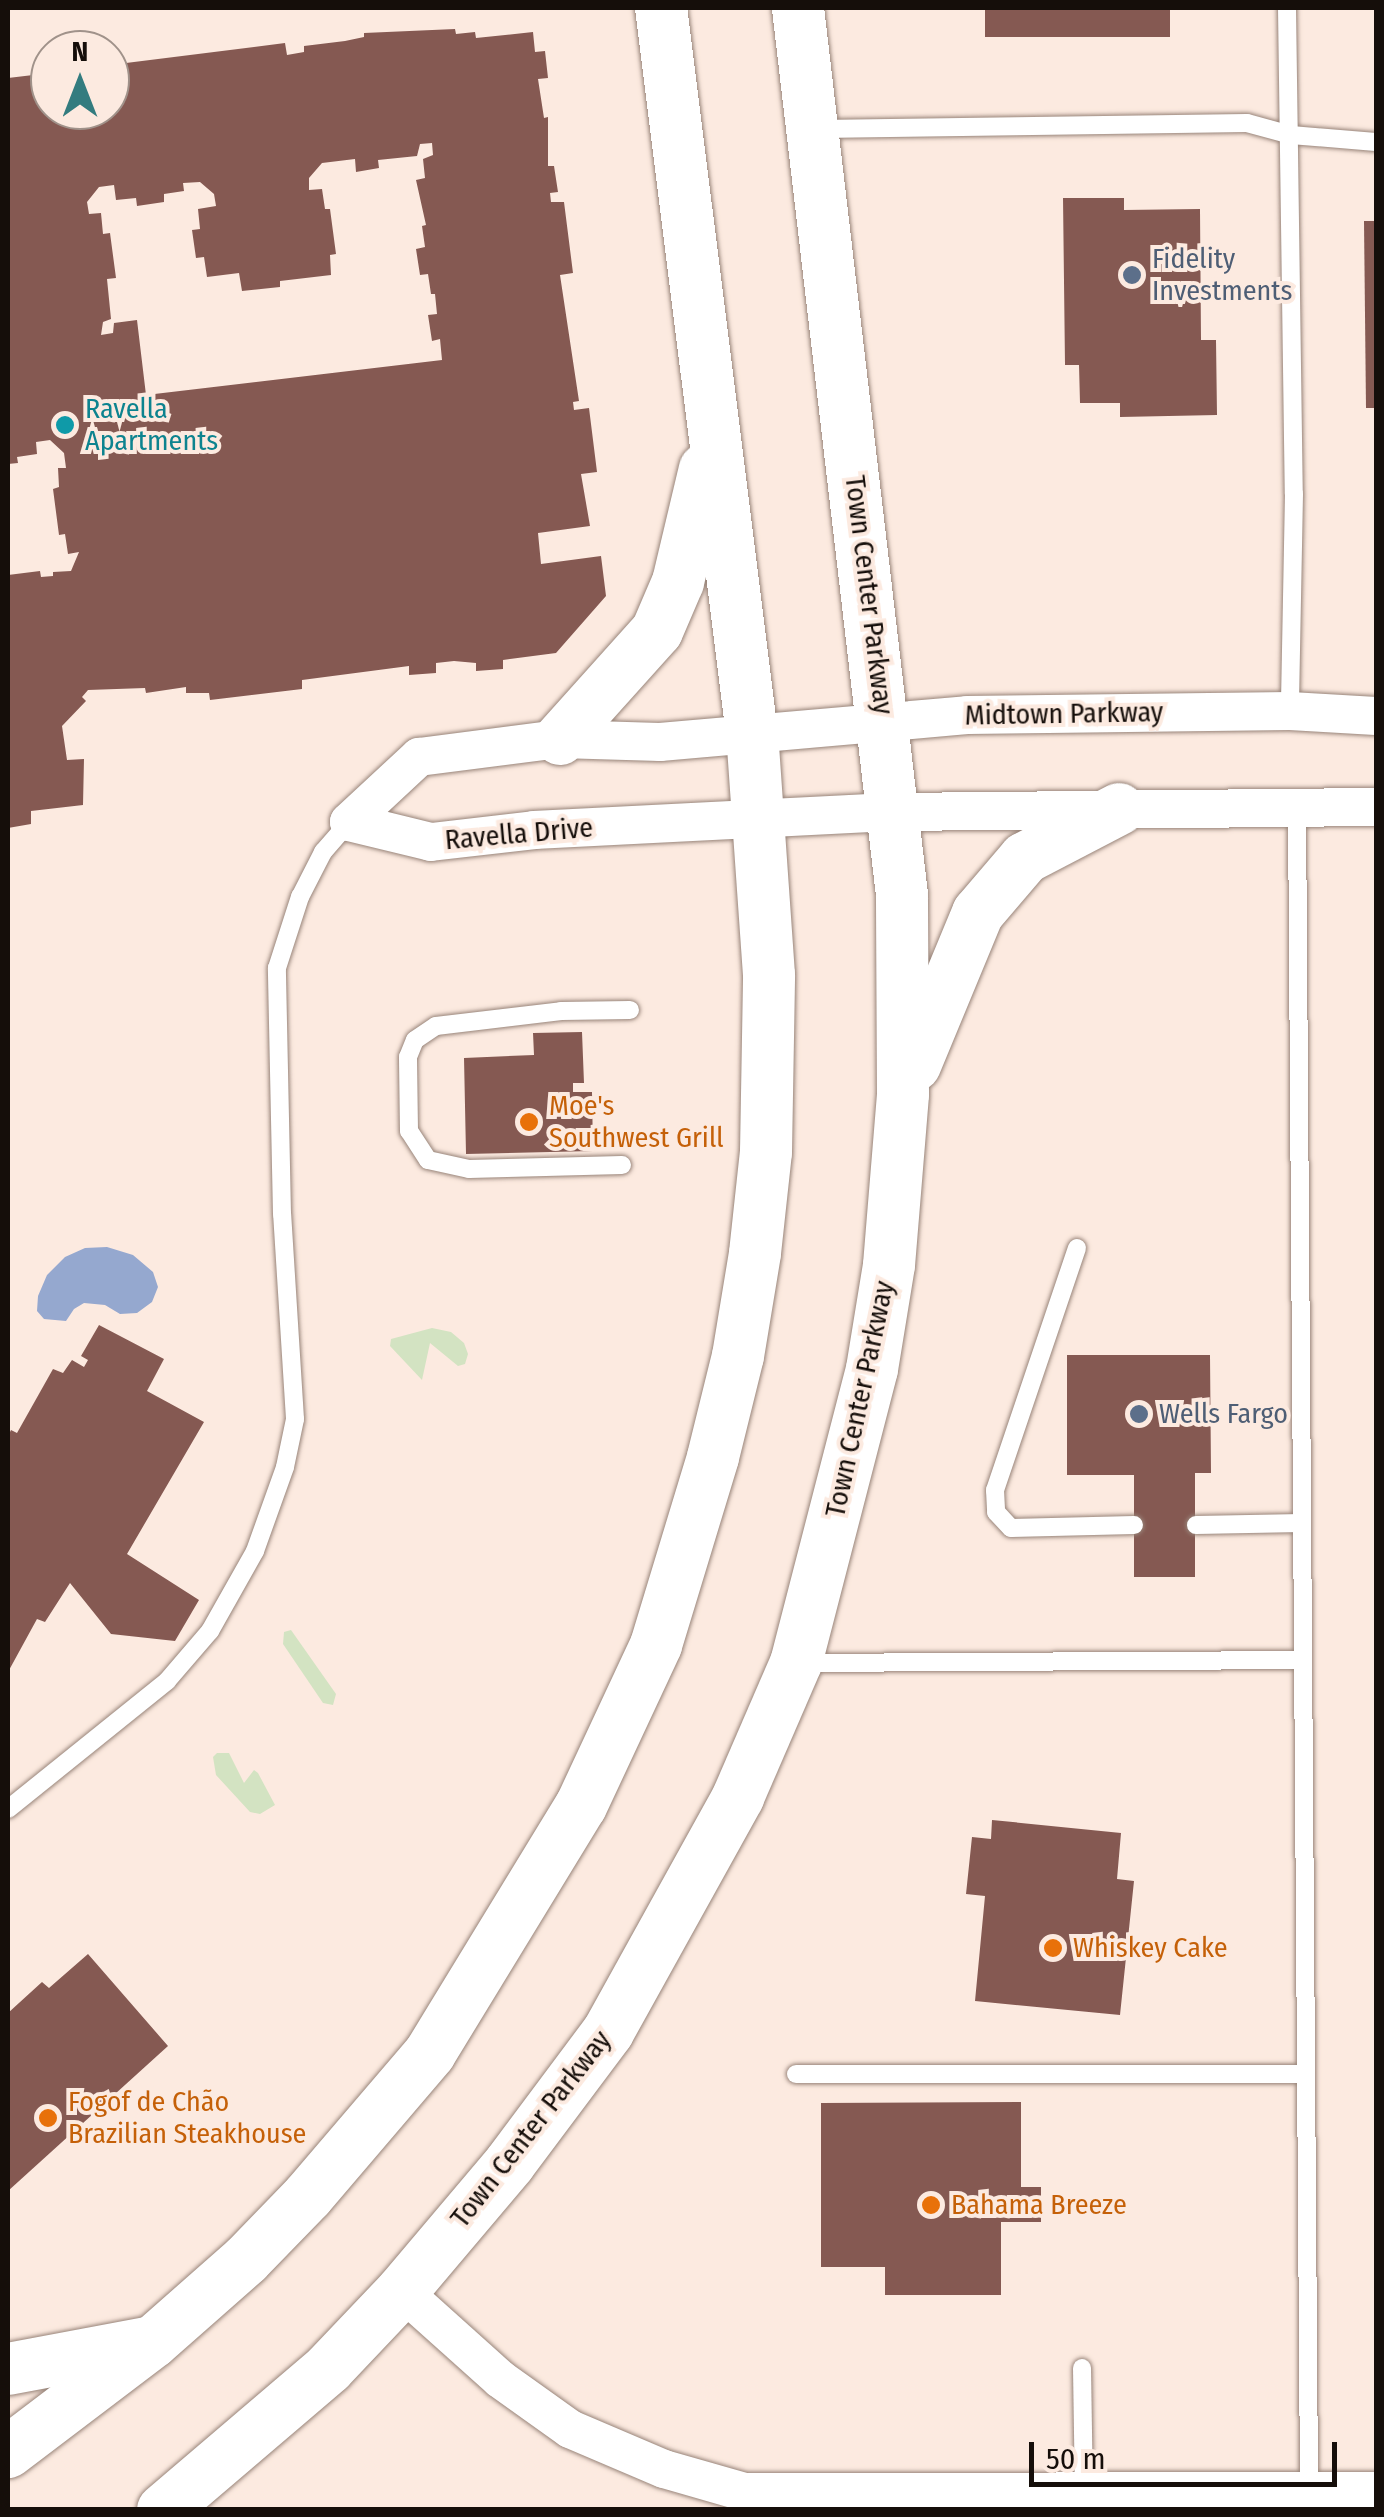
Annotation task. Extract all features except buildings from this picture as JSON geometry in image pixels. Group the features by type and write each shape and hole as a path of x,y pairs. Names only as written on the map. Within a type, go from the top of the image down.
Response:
{"main road":[{"path":"8,2452 154,2342 246,2260 308,2196 430,2053 582,1806 656,1646 713,1457 738,1356 755,1252 771,1047 752,734 661,8"},
{"name":"Town Center Parkway","path":"163,2510 329,2368 402,2291 510,2163 608,2032 738,1797 796,1663 872,1369 889,1265 903,1094 904,969 895,812 798,8"},
{"path":"560,739 657,631 678,582 713,438"},
{"path":"903,1094 978,913 1025,858 1119,809"},
{"path":"8,2369 154,2342"}],"street":[{"name":"Midtown Parkway","path":"752,734 884,718 1290,711 1376,716"},
{"path":"350,822 419,758 560,739 660,742 752,734"},
{"path":"760,819 895,812 1376,807"},
{"name":"Ravella Drive","path":"350,822 430,842 534,830 760,819"},
{"path":"402,2291 500,2379 570,2429 744,2501 1084,2492 1309,2501 1376,2491"}],"lane":[{"path":"1287,8 1294,494 1290,711"},
{"path":"812,130 1247,123 1291,135 1376,142"},
{"path":"1297,808 1309,2501"},
{"path":"8,1809 167,1681 210,1631 255,1550 286,1468 295,1419 282,1214 277,968 300,896 323,852 350,822"},
{"path":"622,1165 469,1170 428,1160 408,1130 408,1057 415,1040 436,1026 561,1011 630,1010"},
{"path":"1077,1248 995,1490 996,1512 1011,1528 1134,1525"},
{"path":"1196,1525 1302,1523"},
{"path":"796,1663 1303,1660"},
{"path":"796,2074 1306,2074"},
{"path":"1082,2368 1084,2492"}],"green space":[{"path":"432,1328 451,1332 464,1343 468,1354 465,1364 458,1366 430,1343 422,1380 390,1346 391,1339"},
{"path":"291,1630 336,1694 333,1705 323,1703 283,1644 284,1632"},
{"path":"229,1753 244,1783 254,1770 258,1773 275,1805 260,1814 250,1812 216,1775 213,1757"}],"water":[{"path":"107,1247 133,1255 153,1272 158,1287 152,1302 137,1313 120,1314 105,1305 84,1303 66,1321 44,1319 37,1311 38,1296 47,1275 65,1257 85,1248"}],"place":[{"name":"Fidelity Investments","path":"1132,275"},
{"name":"Ravella Apartments","path":"65,425"},
{"name":"Moe's Southwest Grill","path":"529,1122"},
{"name":"Wells Fargo","path":"1139,1414"},
{"name":"Whiskey Cake","path":"1053,1948"},
{"name":"Fogof de Chão Brazilian Steakhouse","path":"48,2118"},
{"name":"Bahama Breeze","path":"931,2205"}]}
